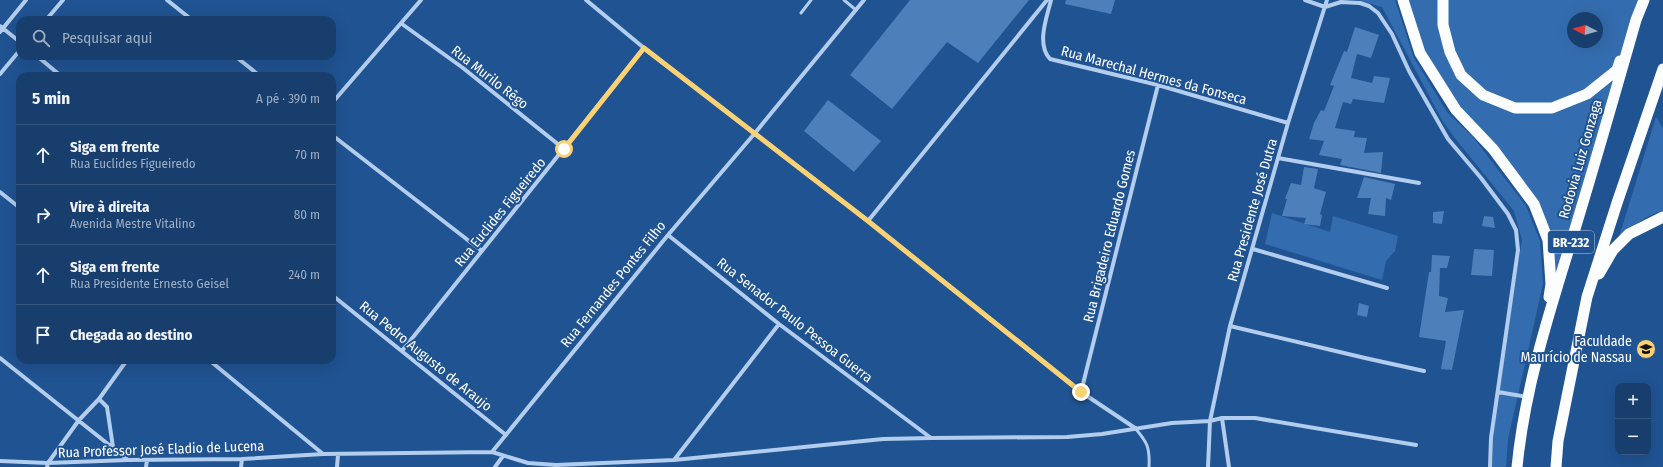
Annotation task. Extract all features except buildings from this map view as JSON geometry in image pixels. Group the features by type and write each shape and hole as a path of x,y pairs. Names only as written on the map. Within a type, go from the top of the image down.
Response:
{"highway":[{"path":"1403,0 1420,53 1456,110 1493,149 1534,204 1548,240 1551,284 1546,326"},
{"path":"1443,0 1443,25 1450,52 1461,75 1483,95 1515,108 1552,108 1587,94 1617,70 1636,20"},
{"name":"Rodovia Luiz Gonzaga","path":"1517,467 1520,432 1527,397 1546,326 1636,20 1644,0"},
{"name":"BR-232","path":"1556,467 1558,440 1587,297 1616,203 1663,69"},
{"path":"1587,297 1613,250 1629,234 1663,217"}],"street":[{"path":"16,39 1,29 26,0"},
{"path":"49,16 63,0"},
{"path":"167,0 187,16"},
{"path":"336,98 402,24 421,0"},
{"path":"586,0 644,48 868,221 1081,392 1135,428"},
{"name":"Rua Fernandes Pontes Filho","path":"492,452 668,235 755,133 864,0"},
{"path":"868,221 1047,0"},
{"name":"Rua Marechal Hermes da Fonseca","path":"1051,0 1043,47 1046,55 1050,59 1158,85 1288,123"},
{"path":"1305,0 1325,7 1341,2 1360,3 1369,6 1378,12 1392,34 1409,71 1445,134 1508,214 1516,230 1518,250 1491,438 1490,467"},
{"name":"Rua Presidente José Dutra","path":"1208,467 1210,421 1230,326 1253,250 1288,123 1327,0"},
{"name":"Rua Murilo Rêgo","path":"402,24 463,68 564,149"},
{"name":"Rua Euclides Figueiredo","path":"402,351 644,48"},
{"path":"0,74 16,55"},
{"path":"42,60 56,72"},
{"path":"240,60 255,72"},
{"name":"Rua Brigadeiro Eduardo Gomes","path":"1081,392 1158,85"},
{"path":"336,138 482,252"},
{"path":"1278,158 1419,183"},
{"path":"0,192 16,205"},
{"name":"Rua Senador Paulo Pessoa Guerra","path":"668,235 779,324 910,421 930,438"},
{"path":"1253,250 1387,288"},
{"name":"Rua Pedro Augusto de Araujo","path":"336,298 506,435"},
{"path":"674,460 779,324"},
{"path":"1230,326 1424,371"},
{"path":"0,358 128,460"},
{"path":"48,465 79,420 99,399 124,364"},
{"path":"214,364 323,454"},
{"path":"1498,392 1527,397"},
{"path":"99,399 107,407 112,447"},
{"path":"1222,418 1229,467"},
{"path":"492,452 528,463 556,466 674,460 884,439 1067,437 1102,434 1172,423 1210,421 1222,418 1255,418 1416,445"},
{"name":"Rua Professor José Eladio de Lucena","path":"0,461 48,465 128,460 242,458 323,454 492,452"},
{"path":"337,467 338,455"},
{"path":"496,467 503,456"},
{"path":"241,467 242,458"},
{"path":"146,467 147,460"}],"lane":[{"path":"801,13 811,0"},
{"path":"844,0 856,10"},
{"path":"1135,428 1146,441 1150,457 1149,467"}],"shaded area":[{"path":"1358,0 1395,0 1414,58 1447,112 1473,137 1526,206 1540,241 1543,284 1508,439 1506,467 1492,467 1494,421 1522,240 1514,211 1442,120 1382,7"},
{"path":"1403,0 1644,0 1546,326 1551,284 1548,240 1534,204 1456,110 1420,53"},
{"path":"1656,117 1663,128 1663,211 1645,218 1619,237"},
{"path":"1272,213 1330,232 1333,216 1398,236 1395,251 1386,261 1382,280 1265,244"}],"place":[{"name":"Faculdade Maurício de Nassau","path":"1646,349"}],"route":[{"path":"564,149 644,48 868,221 1081,392"}]}
